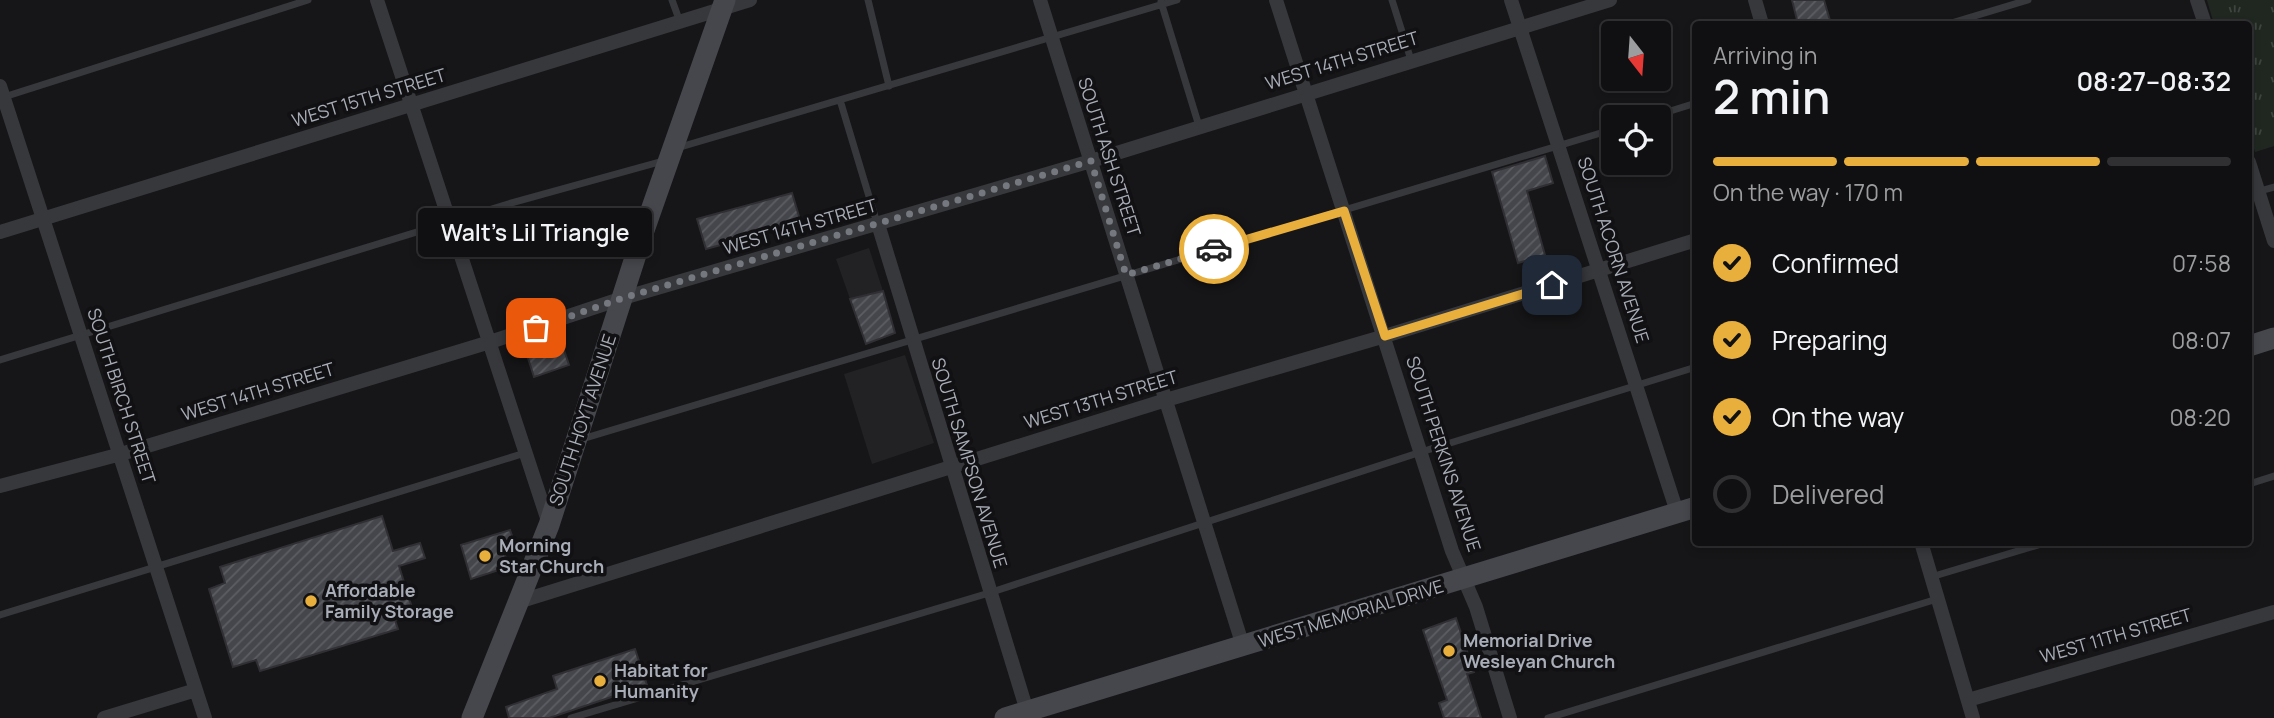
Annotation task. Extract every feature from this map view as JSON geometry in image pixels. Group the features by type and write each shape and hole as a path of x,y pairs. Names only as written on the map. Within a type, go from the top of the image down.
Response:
{"main road":[{"name":"SOUTH HOYT AVENUE","path":"472,718 549,525 671,155 724,4"},
{"path":"2252,345 2274,338"},
{"name":"WEST MEMORIAL DRIVE","path":"1005,718 1040,712 1243,646 1464,580 1686,509"}],"street":[{"path":"377,0 549,525"},
{"name":"WEST 15TH STREET","path":"0,232 680,22 724,4 750,0"},
{"name":"SOUTH ASH STREET","path":"1040,0 1243,646"},
{"name":"SOUTH PERKINS AVENUE","path":"1276,0 1421,452 1464,580 1476,607 1510,718"},
{"name":"SOUTH ACORN AVENUE","path":"1511,0 1636,384 1686,509"},
{"name":"WEST 14TH STREET","path":"0,486 121,454 490,342 623,298 1091,161 1199,125 1610,0"},
{"path":"1755,0 1761,21"},
{"path":"2197,0 2204,21"},
{"name":"SOUTH BIRCH STREET","path":"1,94 121,454 205,718"},
{"path":"2253,192 2274,241"},
{"name":"SOUTH SAMPSON AVENUE","path":"878,225 989,593 1040,712"},
{"name":"WEST 13TH STREET","path":"518,602 1166,400 1692,241"},
{"path":"1922,546 1973,718"},
{"name":"WEST 11TH STREET","path":"1968,700 2274,612"},
{"path":"104,718 196,690"}],"lane":[{"path":"1,94 308,0"},
{"path":"672,0 680,22"},
{"path":"868,0 889,86"},
{"path":"0,360 671,155 840,100 1051,38 1161,2 1177,0"},
{"path":"1392,0 1411,60"},
{"path":"1958,21 2028,0"},
{"path":"1161,2 1199,125"},
{"path":"840,100 878,225"},
{"path":"1671,111 1692,104"},
{"path":"578,441 912,338 1601,133"},
{"path":"2253,192 2274,187"},
{"path":"571,718 989,593 1421,452 1692,368"},
{"path":"0,615 525,453"},
{"path":"2252,483 2274,476"},
{"path":"1931,577 2035,546"},
{"path":"1548,718 1938,599"}],"shaded area":[{"path":"869,248 883,291 850,299 836,259"},
{"path":"905,355 934,443 872,464 844,374"}],"green space":[{"path":"2207,0 2274,0 2274,146 2255,152 2252,142 2252,21 2213,21"}],"building":[{"path":"1792,0 1824,0 1830,21 1797,21"},
{"path":"1545,156 1553,183 1527,191 1545,255 1518,263 1492,172"},
{"path":"792,193 801,223 706,249 697,219"},
{"path":"883,291 895,333 866,344 850,299"},
{"path":"562,344 569,365 534,377 527,355"},
{"name":"Affordable Family Storage","path":"382,516 393,551 420,543 425,558 399,566 414,614 395,620 398,629 260,671 256,660 233,667 209,589 225,583 220,567"},
{"name":"Morning Star Church","path":"510,530 515,544 503,546 508,567 471,579 461,545"},
{"name":"Memorial Drive Wesleyan Church","path":"1456,618 1474,672 1467,674 1481,718 1444,718 1439,703 1447,700 1423,630"},
{"name":"Habitat for Humanity","path":"635,649 647,685 549,718 509,718 506,707 557,689 553,676"}],"way so far":[{"path":"536,328 623,298 1091,161 1126,275 1214,249"}],"place":[{"name":"Walt's Lil Triangle","path":"536,328"},
{"name":"Morning Star Church","path":"485,556"},
{"name":"Affordable Family Storage","path":"311,601"},
{"name":"Memorial Drive Wesleyan Church","path":"1449,651"},
{"name":"Habitat for Humanity","path":"600,681"}],"route":[{"path":"1214,249 1344,211 1385,336 1552,285"}]}
